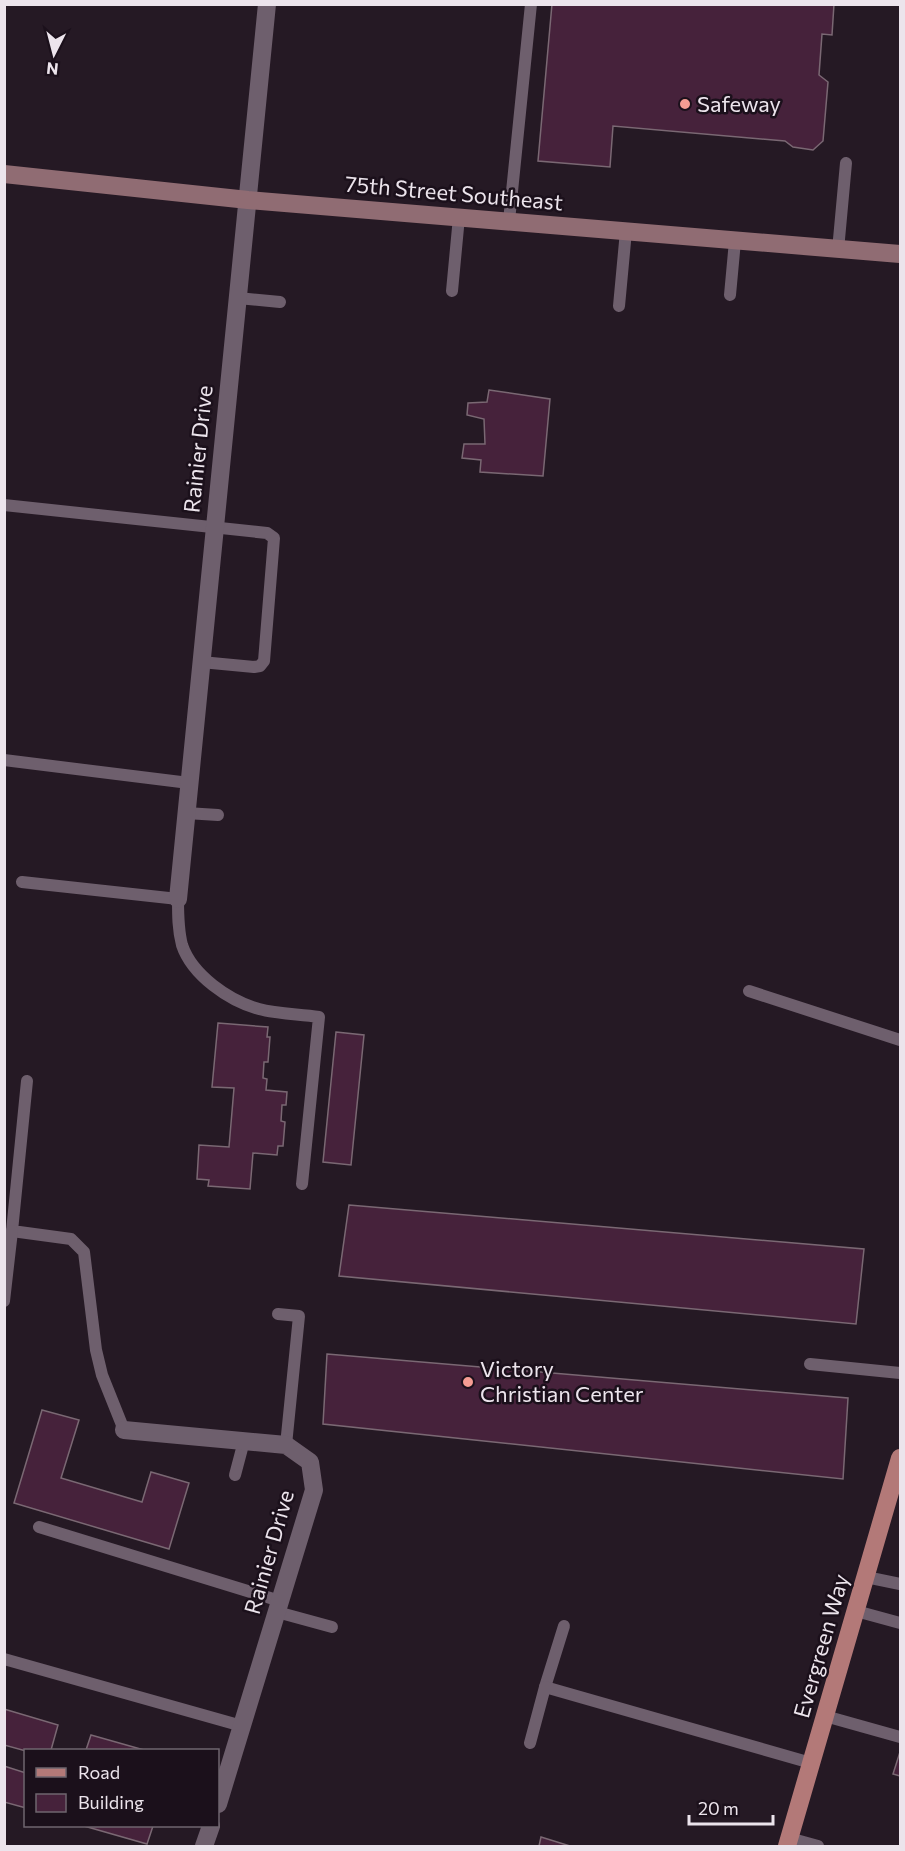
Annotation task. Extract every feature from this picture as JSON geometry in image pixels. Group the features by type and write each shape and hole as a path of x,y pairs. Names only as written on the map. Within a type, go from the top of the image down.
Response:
{"main road":[{"name":"Evergreen Way","path":"788,1842 900,1458"}],"street":[{"name":"Rainier Drive","path":"178,899 267,4"},
{"name":"75th Street Southeast","path":"4,174 248,200 900,254"},
{"path":"124,1430 286,1445"},
{"name":"Rainier Drive","path":"219,1801 314,1490 310,1462 286,1445"},
{"path":"204,1846 211,1827"}],"lane":[{"path":"509,221 531,4"},
{"path":"838,250 846,163"},
{"path":"452,291 459,217"},
{"path":"619,306 626,231"},
{"path":"730,295 735,241"},
{"path":"238,298 280,302"},
{"path":"4,505 215,526 267,534 274,538 264,661 260,666 254,668 201,662"},
{"path":"4,760 189,783"},
{"path":"186,813 218,816"},
{"path":"22,882 178,899 179,932 183,948 198,973 222,992 258,1009 319,1017 302,1184"},
{"path":"749,991 900,1040"},
{"path":"4,1301 27,1081"},
{"path":"12,1231 71,1239 84,1252 96,1350 102,1376 124,1430"},
{"path":"278,1314 299,1316 286,1445"},
{"path":"810,1364 900,1373"},
{"path":"235,1475 244,1441"},
{"path":"39,1527 279,1606 332,1627"},
{"path":"866,1577 900,1584"},
{"path":"856,1611 900,1623"},
{"path":"530,1743 564,1626"},
{"path":"4,1659 242,1726"},
{"path":"545,1687 811,1763"},
{"path":"825,1716 900,1737"},
{"path":"788,1842 818,1846"}],"building":[{"name":"Safeway","path":"552,4 834,4 832,35 822,34 819,75 828,82 823,141 813,150 793,147 785,141 613,126 610,167 538,161"},
{"path":"489,390 550,399 543,476 480,472 481,460 462,458 464,444 485,444 484,419 467,415 468,403 487,402"},
{"path":"218,1023 268,1027 267,1037 270,1037 268,1062 264,1062 263,1078 267,1079 266,1090 287,1092 286,1105 282,1105 281,1121 285,1122 283,1146 278,1146 277,1155 253,1153 250,1189 208,1186 209,1180 197,1179 199,1145 229,1147 234,1088 212,1087"},
{"path":"336,1032 364,1035 351,1165 323,1162"},
{"path":"349,1205 864,1249 856,1324 339,1276"},
{"path":"327,1354 848,1398 843,1479 323,1424"},
{"path":"42,1410 79,1420 61,1478 142,1502 151,1472 189,1483 169,1549 14,1503"},
{"path":"4,1709 58,1725 51,1749 24,1750 4,1745"},
{"path":"91,1735 140,1749 86,1749"},
{"path":"900,1752 900,1776 893,1774"},
{"path":"4,1766 24,1772 24,1807 4,1802"},
{"path":"88,1827 153,1827 147,1844"},
{"path":"541,1837 570,1846 539,1846"}],"place":[{"name":"Safeway","path":"685,104"},
{"name":"Victory Christian Center","path":"468,1382"}]}
